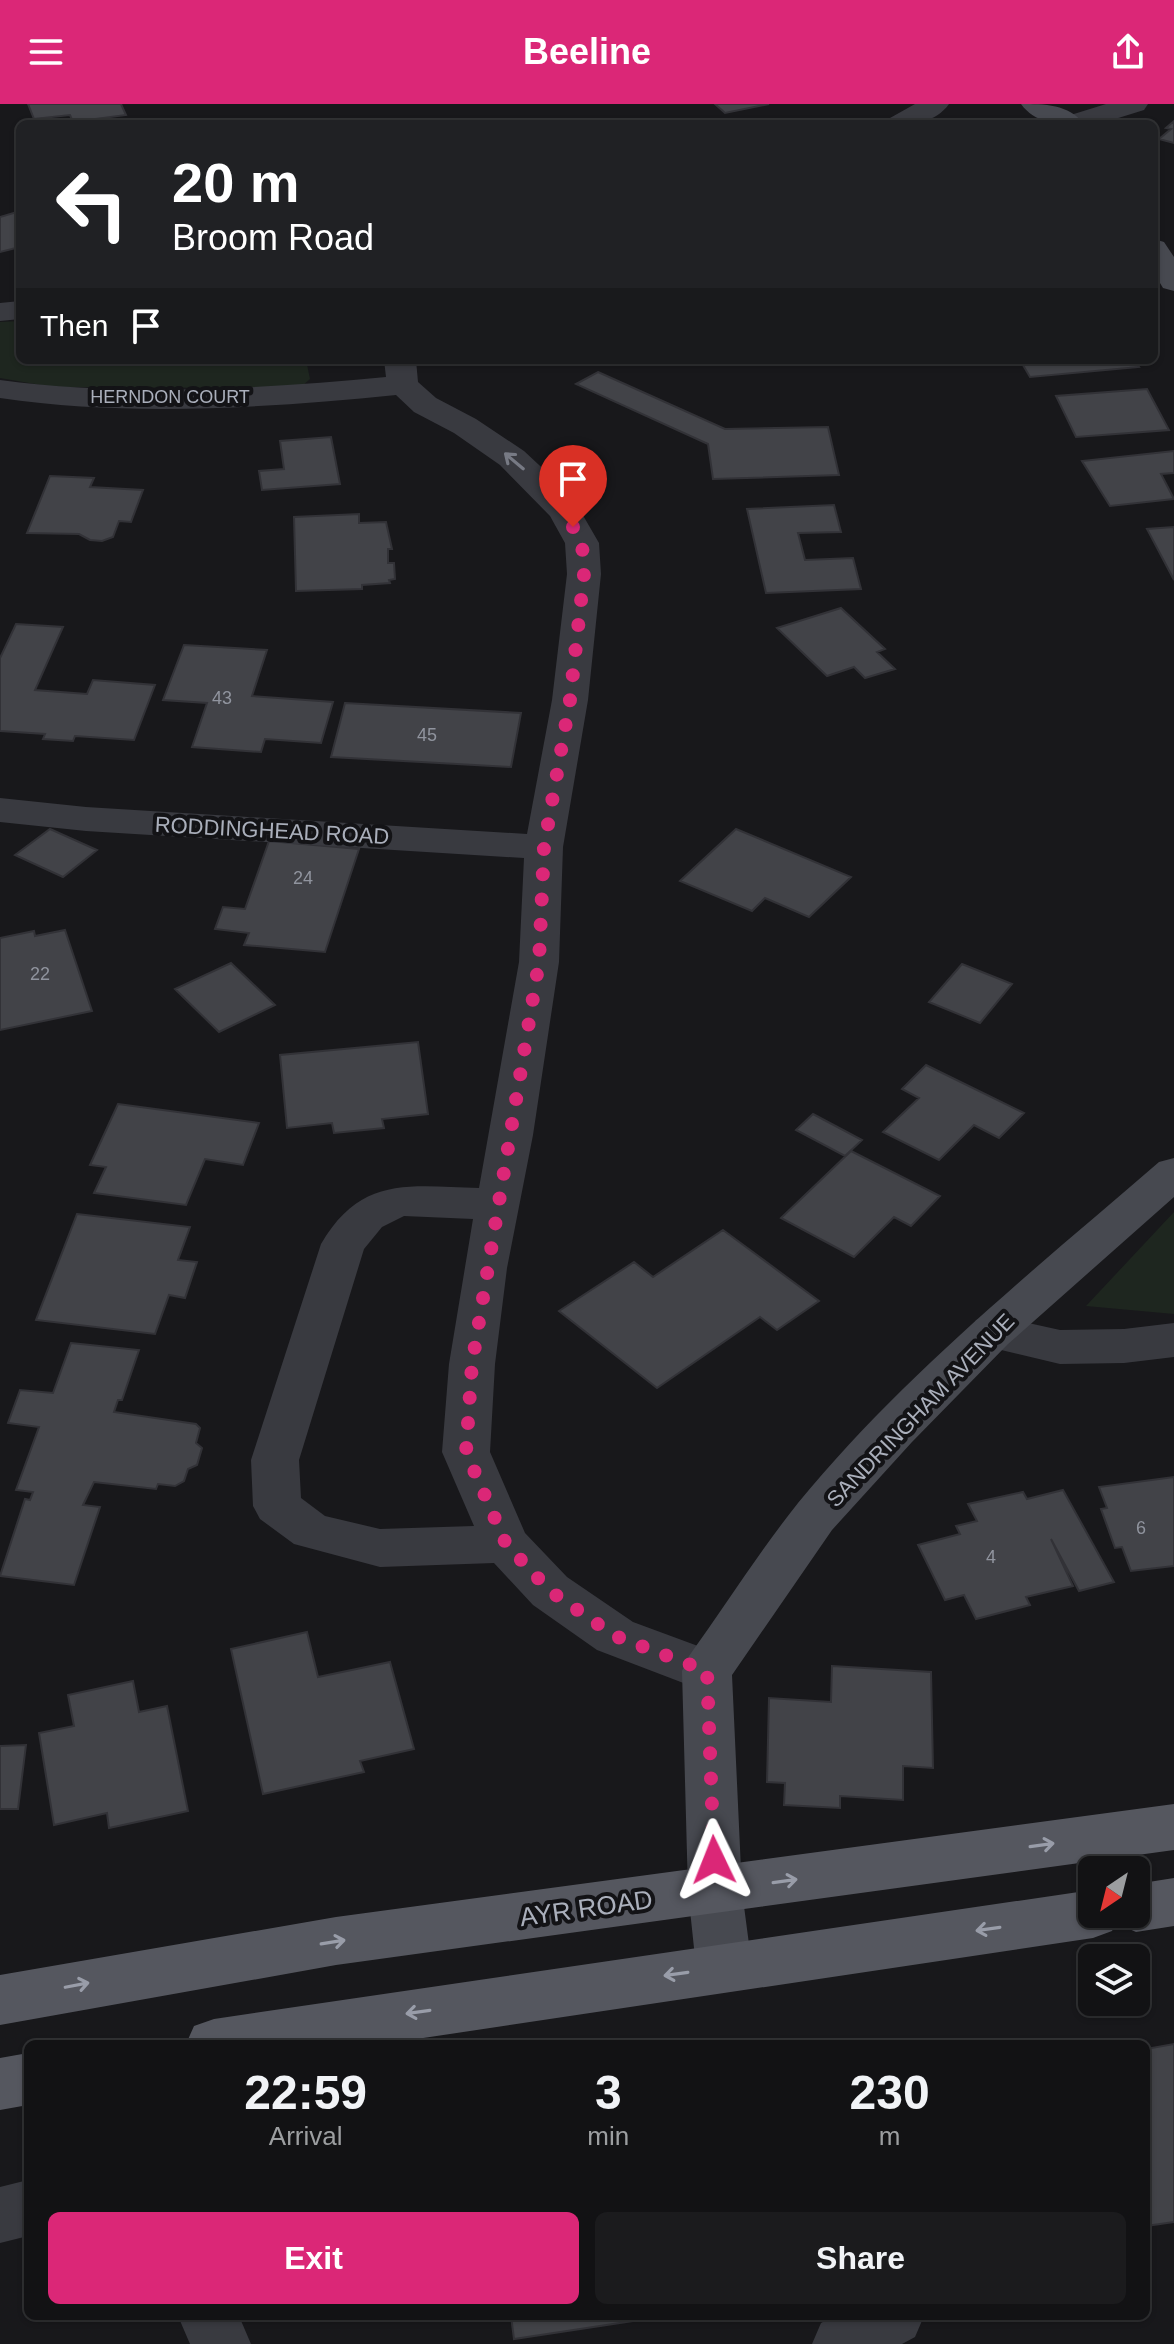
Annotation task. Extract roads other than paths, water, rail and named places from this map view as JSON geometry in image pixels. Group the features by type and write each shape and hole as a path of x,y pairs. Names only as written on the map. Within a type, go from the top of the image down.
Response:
{"main road":[{"name":"AYR ROAD","path":"0,2000 336,1941 1174,1827"},
{"path":"1150,1906 1174,1902"},
{"path":"240,2040 1078,1916"},
{"path":"0,2084 24,2080"}],"street":[{"path":"907,120 935,104"},
{"path":"1035,104 1063,120"},
{"path":"1083,120 1134,104"},
{"path":"1158,254 1174,280"},
{"path":"329,364 341,391"},
{"path":"401,372 425,405 465,426 512,458 565,512 582,543 584,574 570,700 544,847 539,962 472,1364 466,1452 506,1544 550,1591 615,1636 707,1671 715,1891 724,1967"},
{"name":"HERNDON COURT","path":"0,389 42,396 197,399 341,391 401,372"},
{"name":"RODDINGHEAD ROAD","path":"0,810 101,820 544,847"},
{"name":"SANDRINGHAM AVENUE","path":"707,1671 815,1517 895,1429 992,1332 1174,1173"},
{"path":"498,1204 399,1201 366,1216 343,1244 275,1460 277,1506 311,1531 380,1548 506,1544"},
{"path":"992,1332 1060,1347 1124,1346 1174,1340"},
{"path":"0,2215 24,2209"},
{"path":"210,2320 221,2344"},
{"path":"842,2344 887,2320"}]}
